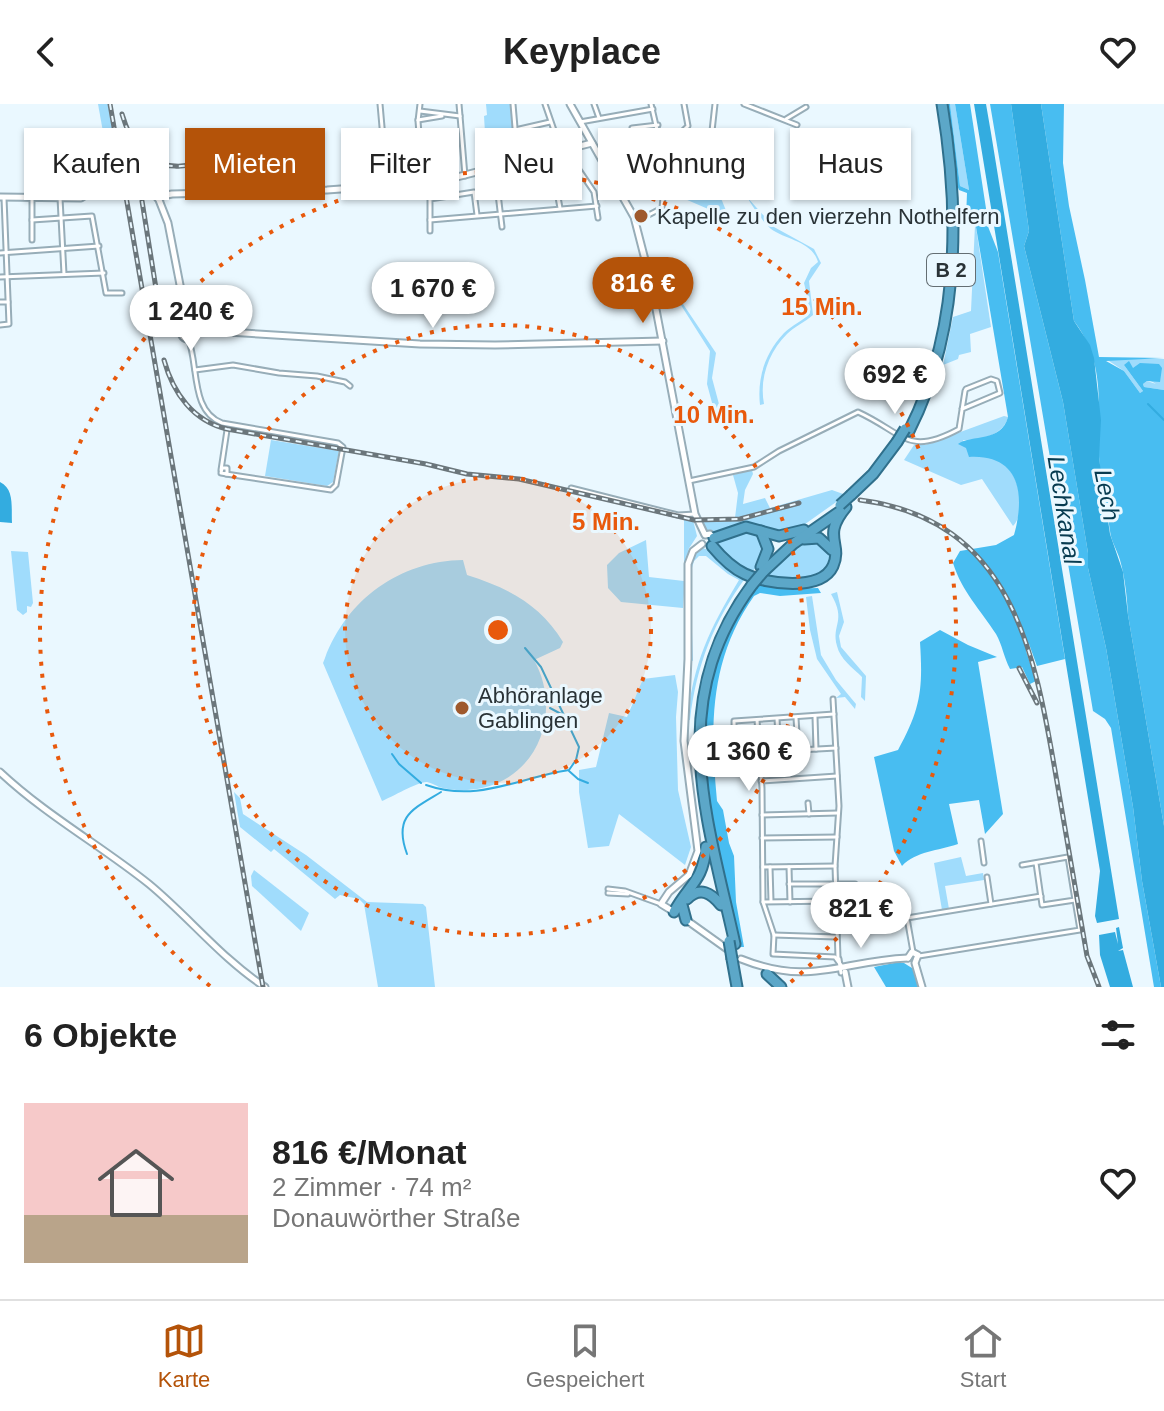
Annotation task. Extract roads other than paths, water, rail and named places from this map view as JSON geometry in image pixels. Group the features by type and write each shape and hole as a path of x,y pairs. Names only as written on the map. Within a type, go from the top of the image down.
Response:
{"highway":[{"name":"B 2","path":"761,570 849,501 907,430 929,366 945,285 948,205 940,104"},
{"name":"B 2","path":"739,987 737,960 730,945 706,847 694,768 697,701 703,668 730,608 761,570 804,530 849,501"},
{"path":"804,530 783,536 746,527 708,541 732,567 745,574 775,583 817,579 832,568 833,526 849,501"},
{"path":"761,531 768,546 761,570"},
{"path":"797,541 819,538 828,544 834,555"},
{"name":"B 2","path":"730,945 705,819 699,729 703,693 714,653 749,584"},
{"name":"B 2","path":"678,909 699,879 705,864 706,847"},
{"path":"686,920 678,909 690,896 700,891 710,894 721,905"},
{"path":"767,974 783,985"}],"street":[{"path":"380,104 382,128"},
{"path":"419,128 420,104"},
{"path":"459,104 465,177"},
{"path":"513,104 515,128"},
{"path":"545,104 553,128"},
{"path":"570,104 598,152"},
{"path":"594,104 599,118"},
{"path":"684,104 686,128"},
{"path":"712,128 715,104"},
{"path":"744,104 797,125"},
{"path":"580,122 652,106 658,128"},
{"path":"786,119 806,107"},
{"path":"420,111 443,116"},
{"path":"418,120 460,116"},
{"path":"524,128 550,122"},
{"path":"632,128 658,125"},
{"path":"582,146 592,143"},
{"path":"582,173 590,183 598,218"},
{"path":"459,178 475,174"},
{"path":"169,192 341,188"},
{"path":"430,231 430,199 473,192 477,217"},
{"path":"0,325 9,324 2,197 24,198"},
{"path":"32,200 32,240"},
{"path":"60,200 64,275"},
{"path":"158,200 171,234 203,407 217,421 338,443 343,449 336,485 331,490 235,475 221,470 227,430"},
{"path":"499,200 502,227"},
{"path":"559,200 560,208"},
{"path":"624,200 634,223 655,303 695,514 708,541 693,551 688,564 688,659 684,722 687,775 698,851 689,875 669,892 661,904"},
{"path":"634,223 662,208 663,200"},
{"path":"430,220 597,206"},
{"path":"32,220 92,216 107,294 122,293"},
{"path":"3,252 99,246"},
{"path":"0,277 104,273"},
{"path":"0,302 8,302"},
{"path":"655,303 662,340"},
{"path":"187,326 182,333 192,335 204,333 431,344 662,340"},
{"path":"650,342 659,328"},
{"path":"195,370 233,365 274,373 317,376 350,386"},
{"path":"689,481 754,467 779,451 858,412 920,444 959,429 962,409 966,389 991,379 997,381 1000,393 962,409"},
{"path":"223,457 227,471"},
{"path":"571,488 678,515 695,514"},
{"path":"833,699 839,813 835,866 836,937 848,987"},
{"path":"760,764 735,766 734,721 834,714"},
{"path":"815,716 816,749"},
{"path":"796,717 798,750"},
{"path":"777,718 779,751"},
{"path":"757,720 763,902 774,935 773,954 839,959"},
{"path":"734,737 758,735"},
{"path":"760,752 836,748"},
{"path":"0,772 65,825 150,885 231,962 265,987"},
{"path":"761,781 838,776"},
{"path":"808,803 809,814"},
{"path":"762,815 839,813"},
{"path":"762,838 837,837"},
{"path":"981,841 984,863"},
{"path":"830,977 878,960 1080,930 1068,857 1022,865"},
{"path":"1036,863 1042,905 1075,900"},
{"path":"763,867 835,866"},
{"path":"770,867 771,901"},
{"path":"789,867 790,902"},
{"path":"987,877 991,904"},
{"path":"789,884 855,884"},
{"path":"763,890 770,890"},
{"path":"608,891 631,894 678,909"},
{"path":"922,987 907,918 1041,896"},
{"path":"763,902 836,901"},
{"path":"686,920 730,945"},
{"path":"774,935 836,937"},
{"path":"737,960 767,974"}],"waterway":[{"path":"1148,404 1164,420"},
{"path":"426,785 445,790 480,790 569,770 576,760 579,747 541,667 525,648"},
{"path":"550,708 563,715"},
{"path":"392,754 421,783"},
{"path":"569,771 588,783"},
{"path":"407,854 402,831 404,822 414,809 441,792"}],"railway":[{"path":"110,104 263,987"},
{"path":"122,114 134,142 146,156 164,165 185,165"},
{"path":"142,201 162,326"},
{"path":"164,360 173,384 186,404 204,419 227,429 467,474 519,479 694,520 740,519 799,503"},
{"path":"860,500 912,513 953,534 984,564 1008,600 1026,642 1039,687 1087,956 1099,987"},
{"path":"1019,668 1037,703"}],"place":[{"name":"Kapelle zu den vierzehn Nothelfern","path":"641,216"},
{"name":"Abhöranlage Gablingen","path":"462,708"}],"water label":[{"name":"Lech","path":"1107,495"},
{"name":"Lechkanal","path":"1064,510"}]}
